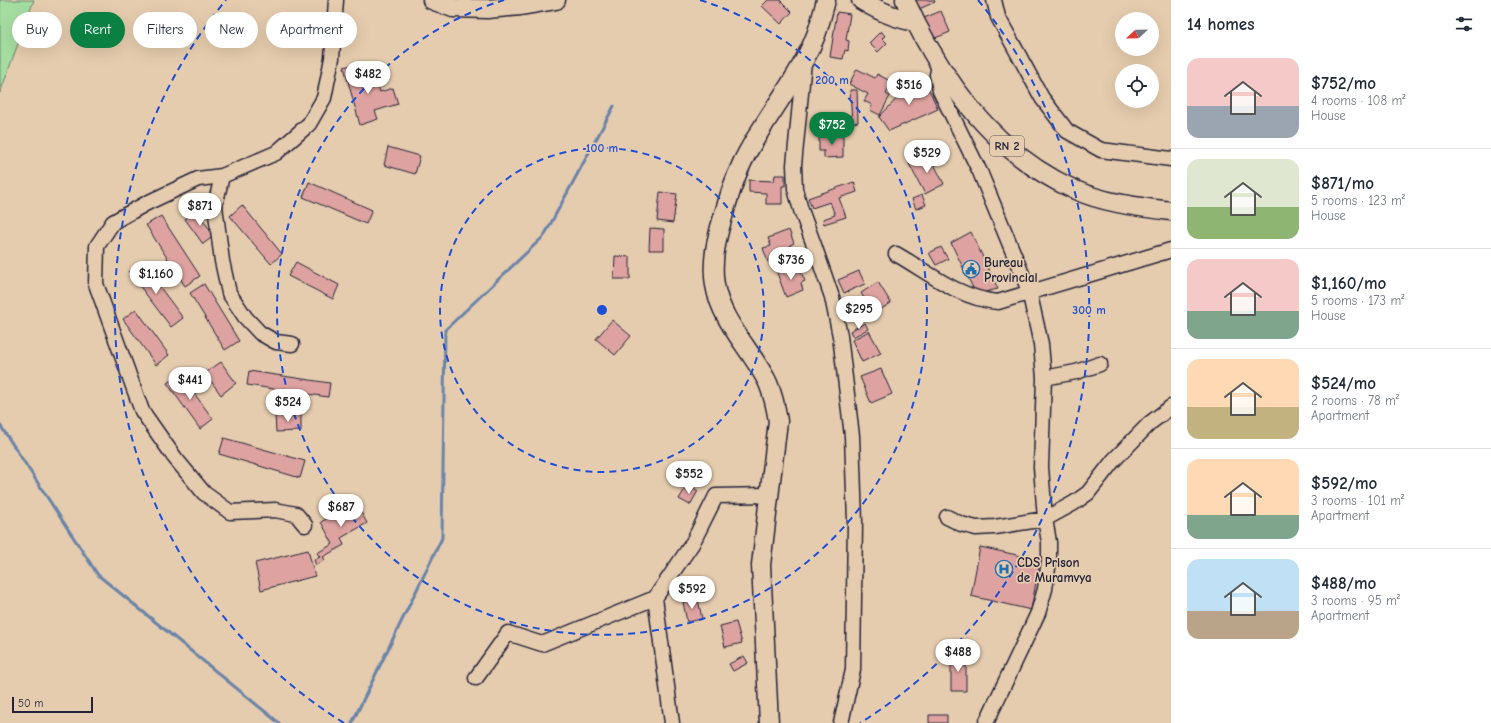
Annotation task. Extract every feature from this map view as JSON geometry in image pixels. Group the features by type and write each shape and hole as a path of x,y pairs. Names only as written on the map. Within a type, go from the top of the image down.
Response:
{"main road":[{"path":"432,0 453,8 488,9 520,6 556,0"},
{"path":"769,723 761,564 768,495 777,442 778,421 776,404 767,382 722,307 715,288 713,272 714,254 722,219 742,163 805,58 816,34 826,0"},
{"path":"861,0 880,12 896,19 915,22"},
{"name":"RN 2","path":"905,0 915,22 939,65 966,104 1007,146 1048,176 1074,190 1106,200 1139,207 1171,211"}],"street":[{"path":"305,525 296,514 275,510 230,512 204,492 175,458 142,411 96,284 97,246 113,222 147,203 198,180 222,176 276,153 309,124 324,98 331,64 336,16 336,0"},
{"path":"994,0 998,17 1042,98 1067,131 1101,150 1171,159"},
{"path":"805,58 794,165 795,189 832,297 840,336 852,436 855,522 853,670 841,723"},
{"path":"939,65 937,75 940,91 980,172 1029,291 1041,344 1044,378 1044,405 1041,440 1044,519 1049,542 1049,561 1045,589 1038,613 986,723"},
{"path":"222,176 215,206 222,261 229,293 245,316 260,333 276,342 292,344"},
{"path":"896,254 948,286 983,301 998,302 1029,291 1171,250"},
{"path":"1044,378 1076,372 1100,364"},
{"path":"947,516 961,524 976,528 994,527 1044,519 1074,503 1088,493 1113,461 1161,412 1171,407"},
{"path":"476,678 508,633 542,644 655,598 692,544 716,496 768,495"},
{"path":"655,598 672,723"}],"green space":[{"path":"0,0 34,0 30,12 12,12 12,48 16,48 0,93"}],"building":[{"path":"768,0 780,0 792,12 781,24 762,6"},
{"path":"915,0 934,0 935,2 919,9"},
{"path":"941,11 950,32 933,39 924,18"},
{"path":"837,12 850,14 846,40 849,41 848,51 845,50 843,59 830,57"},
{"path":"881,31 885,36 882,38 887,43 878,52 869,43"},
{"path":"359,63 364,82 376,79 380,92 393,88 398,104 375,111 378,119 360,125 344,67"},
{"path":"857,69 875,78 877,74 892,82 886,94 890,96 880,115 870,110 872,105 864,101 868,94 849,84"},
{"path":"924,79 938,109 889,131 879,117 913,82"},
{"path":"850,90 857,90 858,122 852,123"},
{"path":"819,136 843,136 843,157 824,158 824,151 819,151"},
{"path":"388,147 420,156 415,174 384,165"},
{"path":"929,154 944,184 925,194 909,164"},
{"path":"775,175 785,175 785,186 782,186 782,204 766,204 766,193 749,192 749,180 774,181"},
{"path":"309,182 372,210 366,224 303,197"},
{"path":"854,182 857,192 839,198 846,217 824,224 823,219 835,215 830,202 812,208 808,198"},
{"path":"660,192 677,194 673,223 657,221"},
{"path":"922,195 926,205 916,209 912,199"},
{"path":"242,205 282,254 271,264 230,216"},
{"path":"197,211 214,236 203,244 185,219"},
{"path":"161,216 200,276 185,286 146,225"},
{"path":"650,228 664,229 664,250 649,250"},
{"path":"789,230 794,243 790,245 793,253 768,262 763,248 771,246 768,238"},
{"path":"971,232 998,289 976,294 951,243"},
{"path":"941,247 948,259 936,265 929,253"},
{"path":"615,256 630,257 630,279 614,279"},
{"path":"141,262 183,318 171,327 129,272"},
{"path":"296,262 339,285 333,299 288,276"},
{"path":"793,267 796,272 800,270 805,281 801,283 803,290 786,297 777,273"},
{"path":"859,271 865,284 844,293 838,280"},
{"path":"878,282 891,303 873,314 869,308 864,311 858,301 864,298 861,293"},
{"path":"204,284 239,341 225,350 190,293"},
{"path":"136,309 169,355 156,365 123,319"},
{"path":"612,320 631,336 615,355 596,339"},
{"path":"865,323 868,329 853,337 850,331"},
{"path":"869,331 881,353 862,362 852,340"},
{"path":"221,362 236,383 221,395 205,373"},
{"path":"881,369 892,394 871,403 860,377"},
{"path":"249,371 330,383 328,397 247,385"},
{"path":"180,374 213,419 200,429 167,383"},
{"path":"275,414 301,414 301,431 276,432"},
{"path":"224,438 305,461 300,478 219,454"},
{"path":"688,484 698,491 690,505 679,499"},
{"path":"355,502 367,523 341,538 344,545 323,557 325,560 316,565 314,560 320,557 317,553 333,544 321,522"},
{"path":"980,547 1040,560 1031,610 971,596"},
{"path":"308,550 315,576 261,590 255,563"},
{"path":"698,599 702,619 687,622 683,602"},
{"path":"736,622 742,643 725,647 720,626"},
{"path":"951,655 966,655 966,691 951,691"},
{"path":"744,656 748,663 733,671 729,664"},
{"path":"929,715 947,715 947,723 929,723"}],"waterway":[{"path":"352,723 442,538 445,330 544,236 614,106"},
{"path":"0,425 98,575 279,723"}],"place":[{"name":"Bureau Provincial","path":"971,269"},
{"name":"CDS Prison de Muramvya","path":"1004,569"}]}
